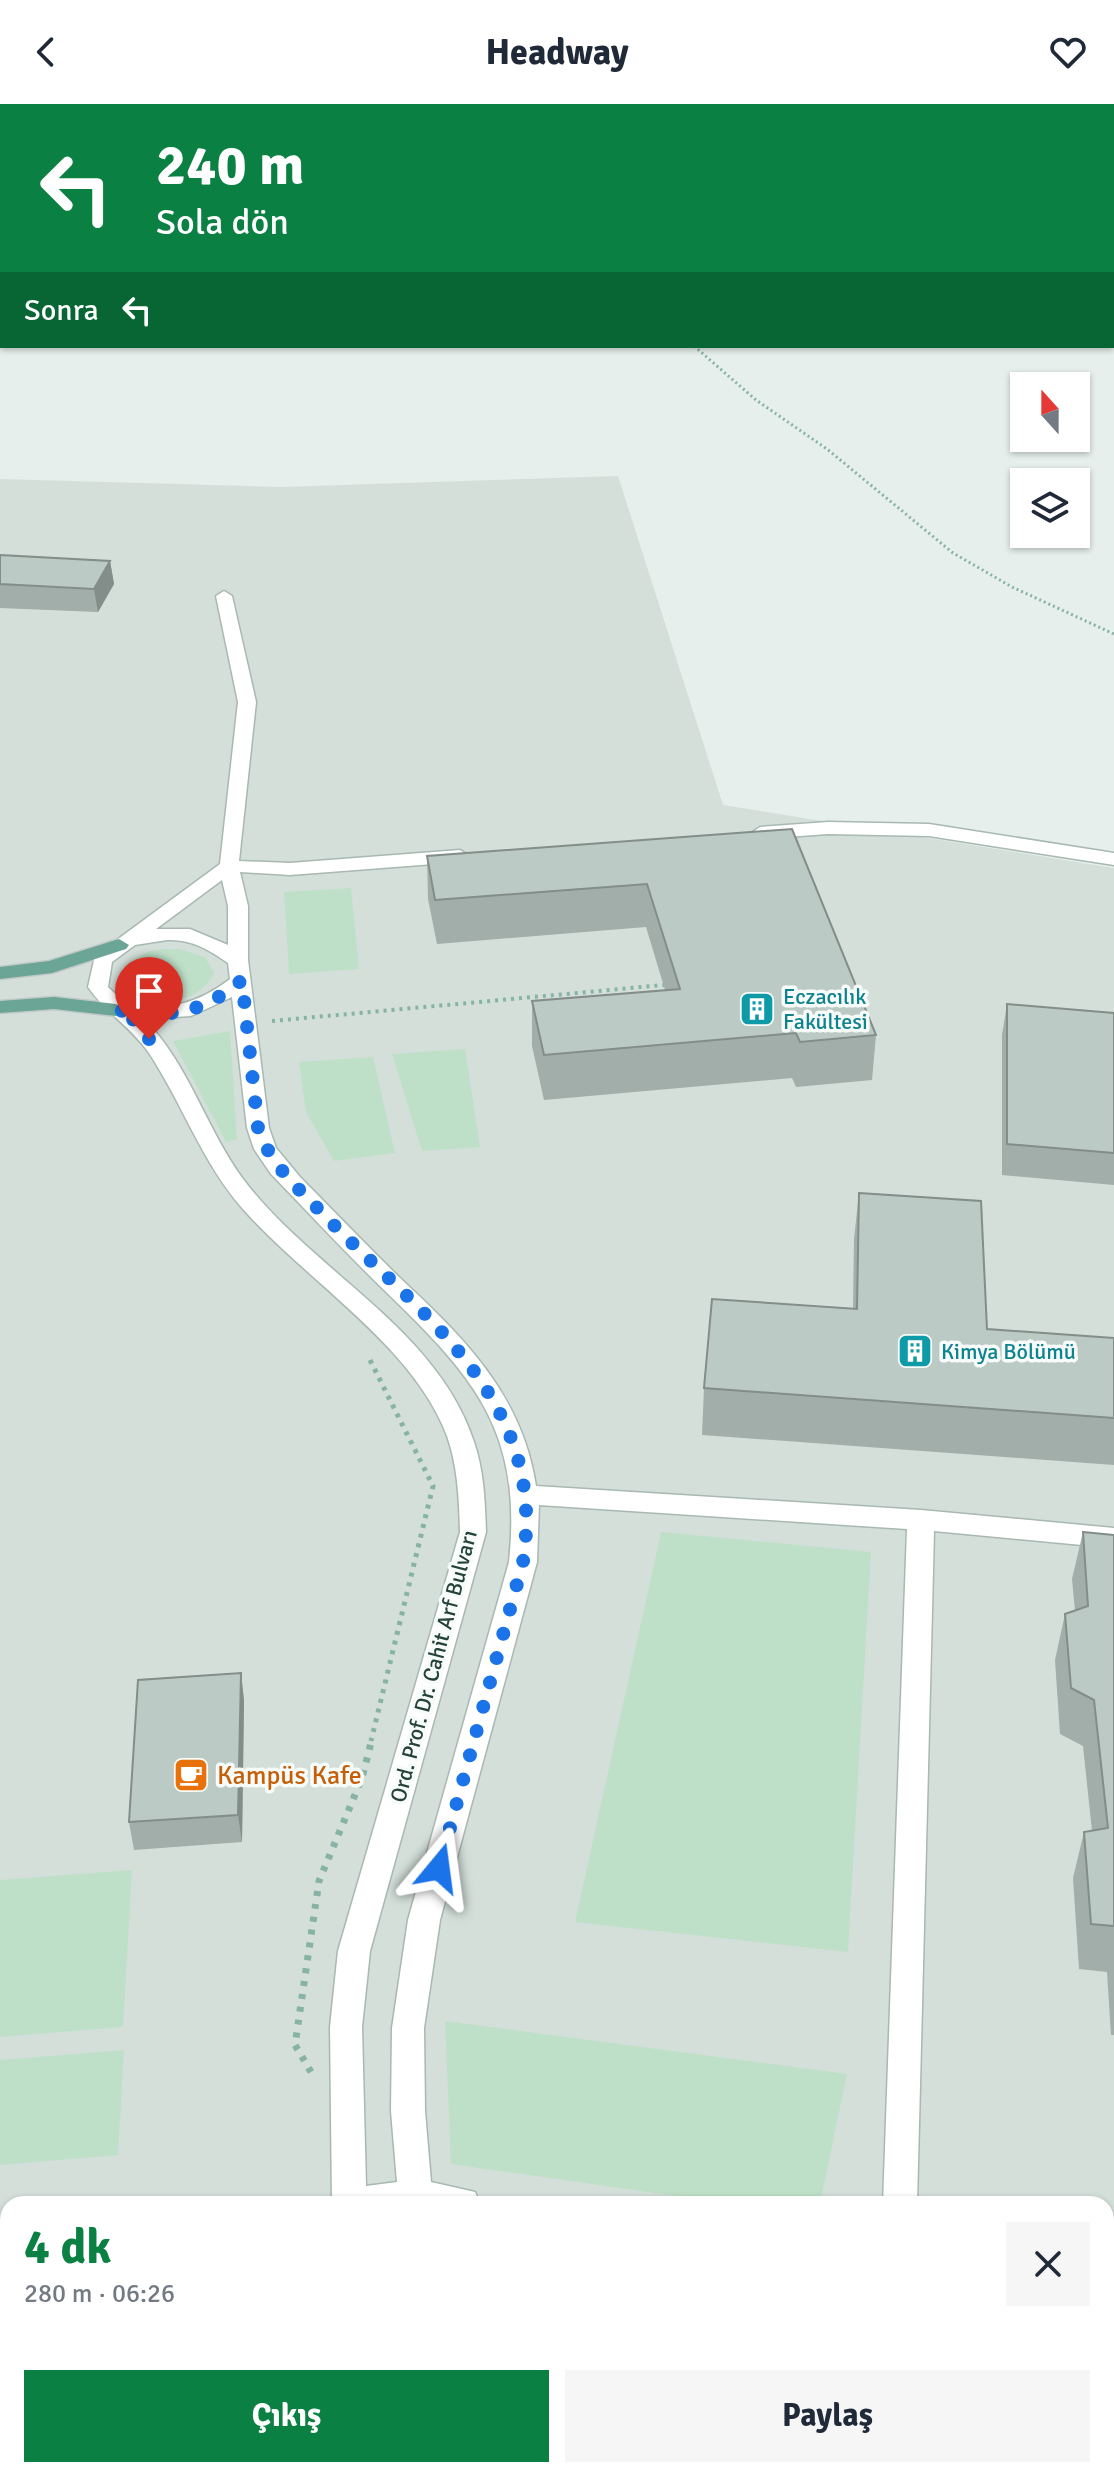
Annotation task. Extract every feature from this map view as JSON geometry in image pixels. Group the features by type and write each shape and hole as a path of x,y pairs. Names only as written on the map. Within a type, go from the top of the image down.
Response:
{"main road":[{"path":"0,973 52,967 119,945"},
{"path":"0,1007 54,1003 116,1010"}],"street":[{"path":"224,596 247,702 229,866 238,906 240,970 258,1128 265,1149 279,1169 339,1231 451,1338 477,1372 514,1442 527,1495 528,1526 523,1562 424,1920 413,1974 408,2111 416,2196"},
{"path":"733,835 828,828 929,830 1114,859"},
{"path":"240,970 217,1000 184,1012 147,1015 116,1010 98,987 102,960 229,866 290,869 480,855"},
{"path":"119,945 157,934 191,934 207,940 240,970"},
{"name":"Ord. Prof. Dr. Cahit Arf Bulvarı","path":"116,1010 134,1020 145,1033 230,1177 249,1201 406,1357 436,1394 455,1425 467,1461 473,1532 354,1951 346,2027 349,2196"},
{"path":"527,1495 921,1520 1114,1538"},
{"path":"900,2196 921,1520"}],"path":[{"path":"696,348 756,400 827,449 953,553 1012,587 1114,634"},
{"path":"247,1023 664,985"},
{"path":"317,2083 295,2045 319,1881 362,1778 433,1486 367,1353"}],"shaded area":[{"path":"618,476 723,805 1114,868 1114,2196 0,2196 0,479 282,487"}],"green space":[{"path":"351,888 359,969 289,974 284,892"},
{"path":"179,949 205,957 214,973 207,984 183,999 154,1002 129,992 120,982 125,965 147,952"},
{"path":"230,1031 237,1139 226,1142 173,1041"},
{"path":"465,1049 480,1147 422,1151 392,1054"},
{"path":"373,1057 395,1153 334,1161 306,1112 299,1062"},
{"path":"661,1532 871,1552 848,1952 575,1922"},
{"path":"132,1870 123,2027 0,2037 0,1880"},
{"path":"445,2021 847,2074 822,2196 676,2196 451,2164"},
{"path":"124,2050 118,2155 0,2165 0,2060"}],"building":[{"path":"0,555 110,561 94,589 0,584"},
{"path":"792,829 876,1035 800,1042 796,1033 544,1055 532,1001 680,989 647,884 435,900 427,856"},
{"path":"1007,1004 1114,1013 1114,1153 1007,1144"},
{"name":"Kimya Bölümü","path":"859,1193 981,1201 987,1329 1114,1338 1114,1418 704,1388 712,1299 857,1309"},
{"path":"1083,1532 1114,1535 1114,1926 1091,1924 1084,1832 1108,1828 1094,1700 1071,1688 1065,1614 1088,1606"},
{"name":"Kampüs Kafe","path":"241,1673 238,1815 129,1822 138,1680"}],"place":[{"name":"Eczacılık Fakültesi","path":"757,1009"},
{"name":"Kimya Bölümü","path":"915,1351"},
{"name":"Kampüs Kafe","path":"191,1775"}],"route":[{"path":"149,1039 134,1020 116,1010 147,1015 184,1012 217,1000 242,980 258,1128 265,1149 279,1169 339,1231 451,1338 499,1408 523,1467 528,1526 523,1562 439,1868"}]}
